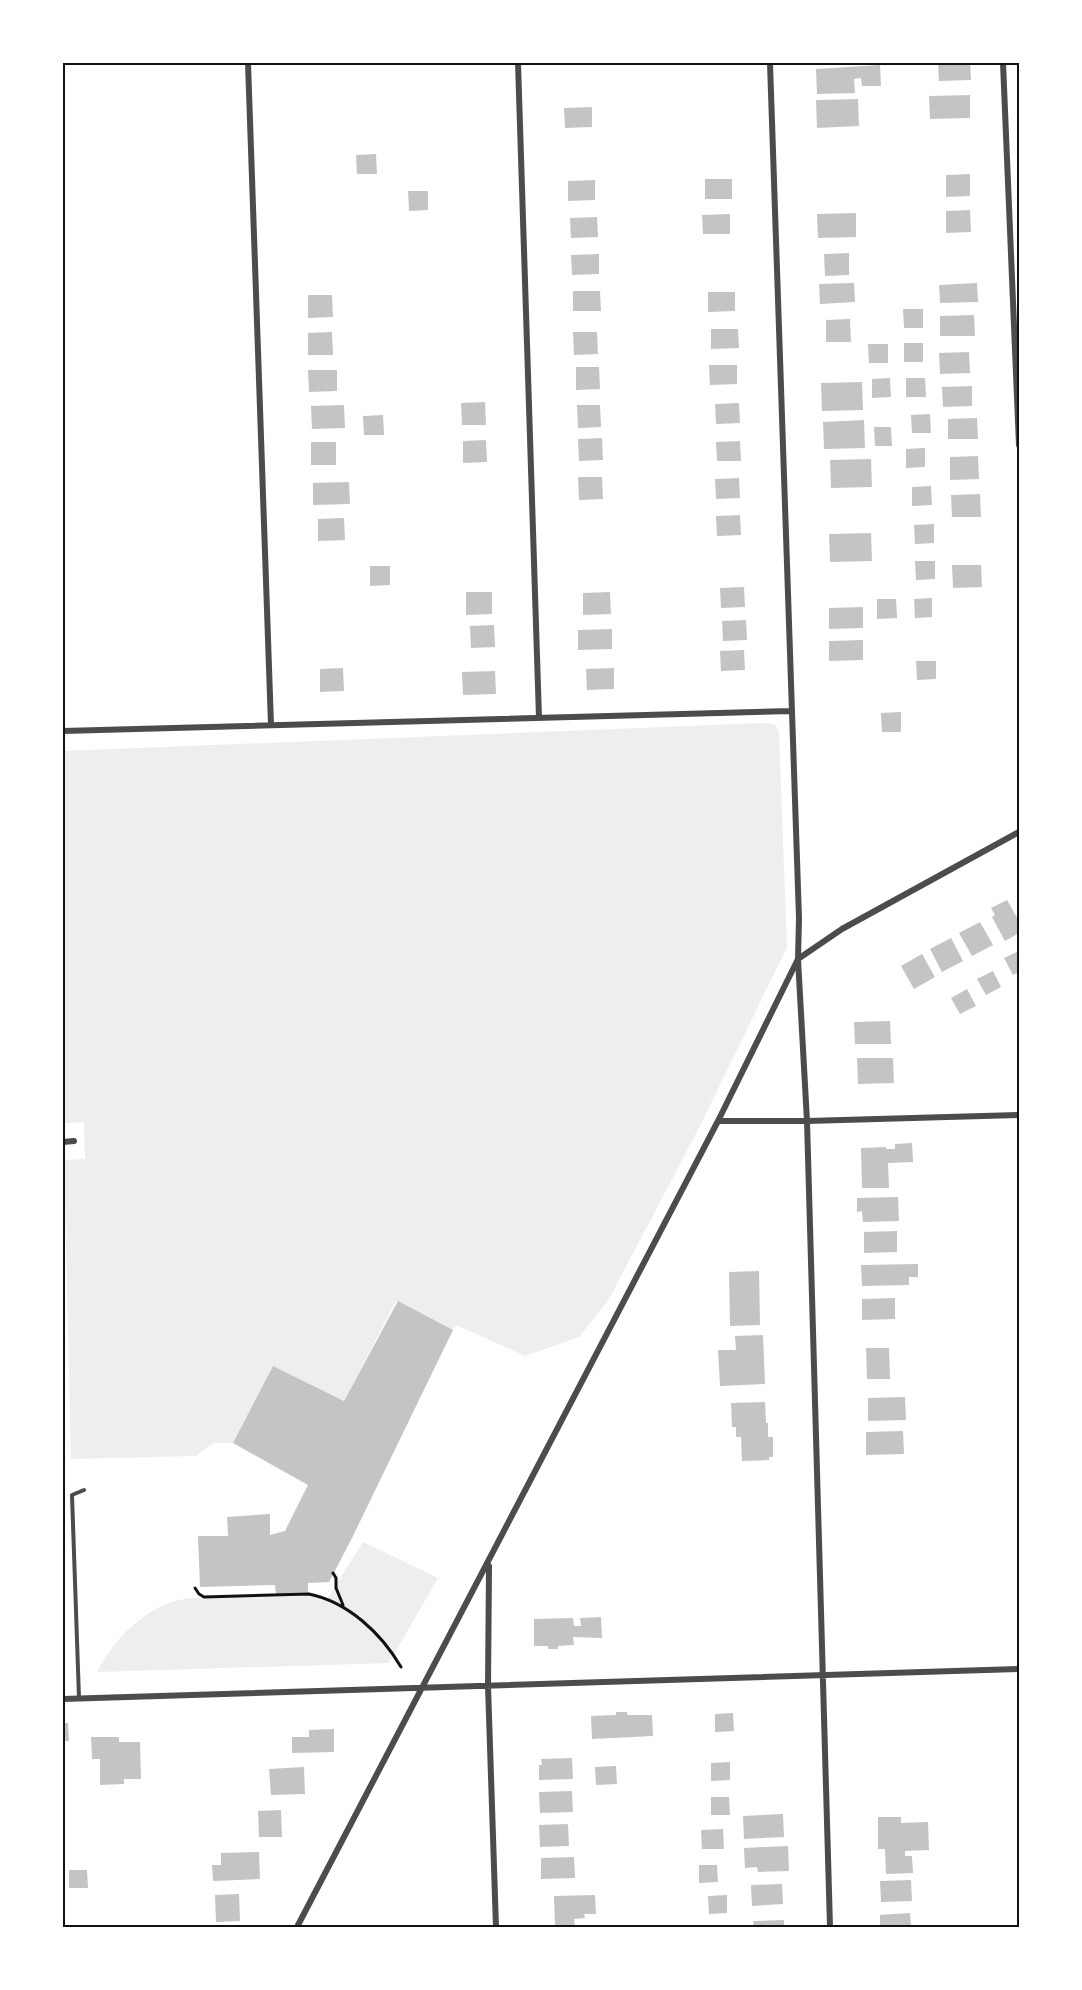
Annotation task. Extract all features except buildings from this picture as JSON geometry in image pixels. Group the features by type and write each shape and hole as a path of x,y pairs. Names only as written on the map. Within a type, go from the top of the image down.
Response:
{"street":[{"path":"248,63 271,725"},
{"path":"518,63 539,718"},
{"path":"770,63 799,926 798,959 807,1121 830,1927"},
{"path":"1003,63 1019,445"},
{"path":"63,731 791,711"},
{"path":"297,1927 718,1121 798,959 842,929 1019,831"},
{"path":"718,1121 1019,1115"},
{"path":"63,1142 74,1141"},
{"path":"489,1562 488,1686 496,1927"},
{"path":"63,1699 1019,1669"}],"lane":[{"path":"79,1698 72,1496 84,1490"}],"path":[{"path":"333,1573 336,1578 336,1588 344,1606"},
{"path":"195,1588 204,1597 309,1594 324,1597 344,1606 371,1630 401,1667"}],"shaded area":[{"path":"766,723 776,725 779,733 787,947 700,1126 609,1299 579,1337 525,1356 456,1325 453,1330 396,1301 344,1401 273,1366 233,1443 213,1443 196,1456 71,1459 64,1160 85,1159 84,1122 63,1123 63,751"},
{"path":"363,1542 438,1578 389,1663 97,1672 114,1645 137,1622 150,1612 179,1600 314,1596 326,1601"}]}
